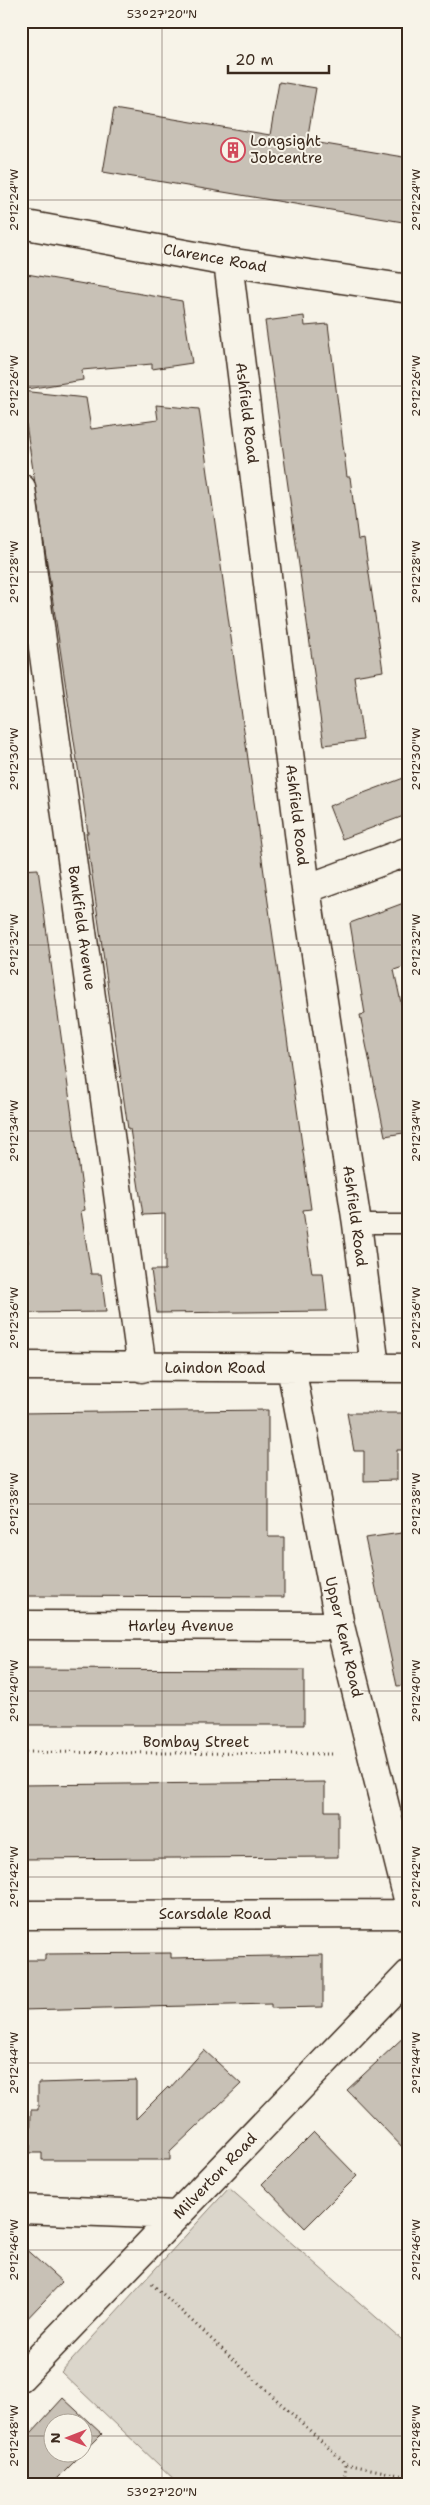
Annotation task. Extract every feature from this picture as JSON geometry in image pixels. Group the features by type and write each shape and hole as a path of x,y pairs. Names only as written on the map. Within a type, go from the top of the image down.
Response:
{"street":[{"name":"Clarence Road","path":"21,224 228,262 409,289"},
{"name":"Ashfield Road","path":"228,262 306,889 357,1224 376,1367"},
{"name":"Bankfield Avenue","path":"21,488 142,1368"},
{"path":"306,889 409,851"},
{"name":"Laindon Road","path":"21,1366 409,1368"},
{"name":"Upper Kent Road","path":"291,1368 340,1626 409,1903"},
{"name":"Harley Avenue","path":"21,1625 340,1626"},
{"name":"Scarsdale Road","path":"21,1915 409,1914"},
{"name":"Milverton Road","path":"21,2377 409,1974"},
{"path":"21,2209 177,2215"}],"lane":[{"path":"357,1224 409,1224"}],"path":[{"name":"Bombay Street","path":"21,1752 372,1754"},
{"path":"130,2264 346,2464 409,2477"},
{"path":"344,2484 346,2464"}],"shaded area":[{"path":"229,2188 409,2346 409,2484 179,2484 61,2372"}],"building":[{"name":"Longsight Jobcentre","path":"279,82 316,88 307,141 409,158 409,223 103,172 114,109 270,135"},
{"path":"21,273 182,301 192,363 152,369 152,364 82,370 83,380 21,390"},
{"path":"304,316 305,326 328,324 347,477 350,477 358,540 364,539 383,671 354,676 363,740 324,745 265,321"},
{"path":"21,391 86,398 91,429 158,420 156,405 199,409 311,1209 303,1210 312,1273 323,1273 327,1311 157,1313 151,1270 165,1270 165,1214 143,1215 130,1129 128,1129 86,833 88,833"},
{"path":"409,776 409,814 342,839 329,806"},
{"path":"38,869 85,1210 81,1211 91,1274 101,1274 106,1312 21,1313 21,1243 28,1243 21,1195 21,870"},
{"path":"409,901 409,965 394,970 409,1040 409,1132 385,1136 360,1015 365,1014 350,923"},
{"path":"268,1410 268,1537 284,1537 284,1597 21,1596 21,1413"},
{"path":"347,1413 409,1413 409,1450 397,1450 397,1480 364,1481 364,1451 354,1451"},
{"path":"409,1532 409,1685 397,1686 365,1538"},
{"path":"21,1669 304,1670 304,1725 21,1725"},
{"path":"325,1782 325,1811 338,1811 338,1857 21,1859 21,1785"},
{"path":"171,1953 171,1958 323,1955 323,2007 271,2008 271,2004 21,2010 21,1960 45,1960 45,1954"},
{"path":"409,2032 409,2154 347,2090"},
{"path":"204,2050 241,2084 170,2152 170,2160 42,2160 42,2153 30,2153 31,2110 38,2110 38,2083 136,2080 136,2119 168,2087 169,2089"},
{"path":"314,2132 357,2176 305,2228 262,2184"},
{"path":"21,2245 62,2282 21,2325"},
{"path":"63,2398 78,2412 50,2412"},
{"path":"42,2421 42,2462 74,2462 52,2484 21,2484 21,2444"},
{"path":"92,2425 102,2434 92,2444"}],"place":[{"name":"Longsight Jobcentre","path":"233,150"}]}
